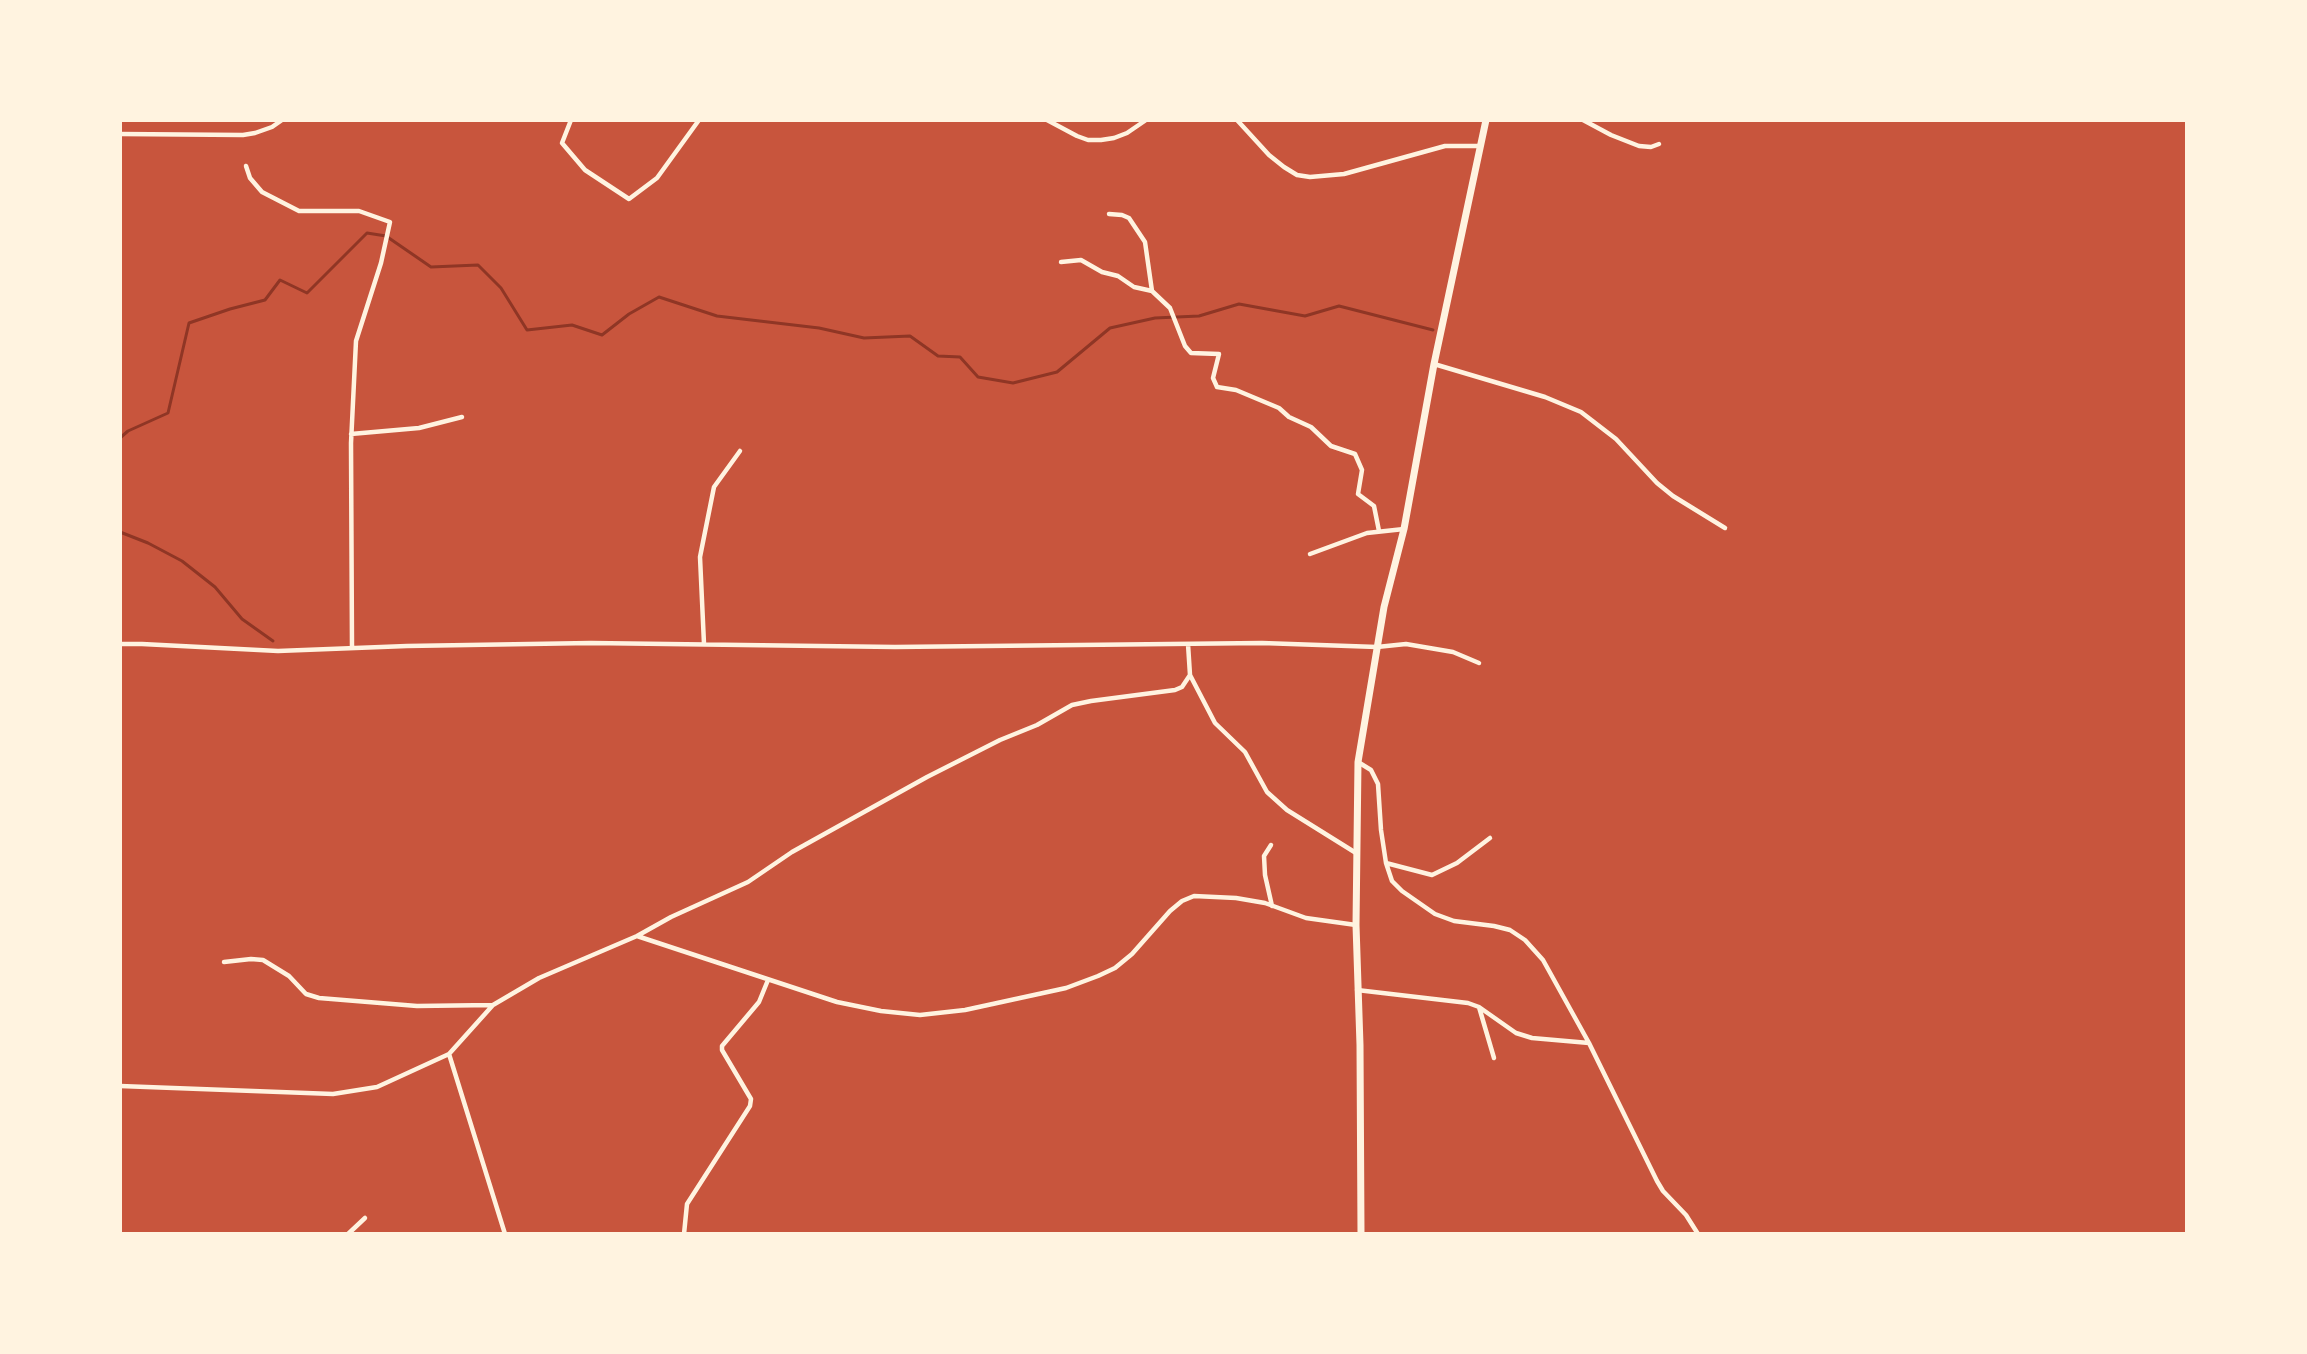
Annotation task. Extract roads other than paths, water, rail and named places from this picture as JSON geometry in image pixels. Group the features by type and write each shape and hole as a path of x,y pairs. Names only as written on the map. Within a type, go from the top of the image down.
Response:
{"main road":[{"path":"1361,1234 1360,1045 1356,925 1358,762 1377,647 1404,529 1434,364 1486,120"}],"street":[{"path":"120,134 243,135 272,127 282,120"},
{"path":"571,120 562,143 585,170 629,199 657,178 699,120"},
{"path":"1047,120 1077,136 1088,140 1101,140 1121,136 1146,120"},
{"path":"1237,120 1269,155 1284,167 1297,175 1310,177 1353,172 1445,146 1480,146"},
{"path":"1583,120 1611,135 1639,146 1651,147 1659,144"},
{"path":"246,166 250,178 262,192 299,210 359,211 390,222 381,263 356,341 351,434 352,648"},
{"path":"1109,214 1129,218 1144,242 1152,291"},
{"path":"1061,262 1081,260 1102,272 1118,276 1134,287 1152,291 1170,308 1185,346 1191,353 1219,354 1213,378 1217,387 1236,390 1279,408 1289,417 1311,428 1331,446 1355,454 1362,470 1358,494 1374,506 1379,531"},
{"path":"1434,364 1545,397 1581,412 1616,439 1656,483 1725,528"},
{"path":"351,434 419,428 462,417"},
{"path":"704,644 699,557 714,487 740,451"},
{"path":"1310,554 1366,533 1404,529"},
{"path":"120,644 278,651 591,643 895,647 1262,643 1377,647 1406,644 1464,655 1479,663"},
{"path":"1188,644 1190,675 1215,723 1245,752 1260,781 1276,801 1356,853"},
{"path":"120,1086 333,1094 377,1087 449,1054 493,1005 539,978 638,936 670,917 748,882 792,852 927,777 1000,740 1037,725 1062,710 1091,701 1175,690 1182,687 1190,675"},
{"path":"1358,762 1371,770 1378,784 1381,830 1386,863 1392,881 1402,891 1436,914 1454,921 1510,930 1525,940 1543,960 1589,1043 1657,1181 1663,1191 1686,1215 1698,1234"},
{"path":"1386,863 1432,875 1457,863 1490,838"},
{"path":"1271,845 1264,856 1265,875 1272,906"},
{"path":"638,936 837,1002 870,1010 920,1015 946,1013 1066,988 1098,976 1115,968 1132,954 1170,911 1182,901 1194,896 1236,898 1272,906 1306,918 1356,925"},
{"path":"224,962 263,960 289,976 306,994 319,998 417,1006 493,1005"},
{"path":"684,1234 687,1204 750,1106 751,1100 722,1046 759,1002 768,980"},
{"path":"1357,990 1468,1003 1479,1007 1516,1033 1532,1038 1589,1043"},
{"path":"1479,1007 1494,1058"},
{"path":"449,1054 505,1234"},
{"path":"348,1234 365,1218"}],"waterway":[{"path":"120,438 128,431 168,413 189,323 265,300 280,280 307,293 367,233 386,236 431,267 478,265 501,288 527,330 572,325 602,335 629,314 659,297 717,316 819,328 864,338 910,336 938,356 960,357 978,377 1013,383 1057,372 1110,328 1155,318 1199,316 1239,304 1305,316 1339,306 1433,330"},
{"path":"120,532 148,543 182,561 215,587 242,619 273,641"}]}
